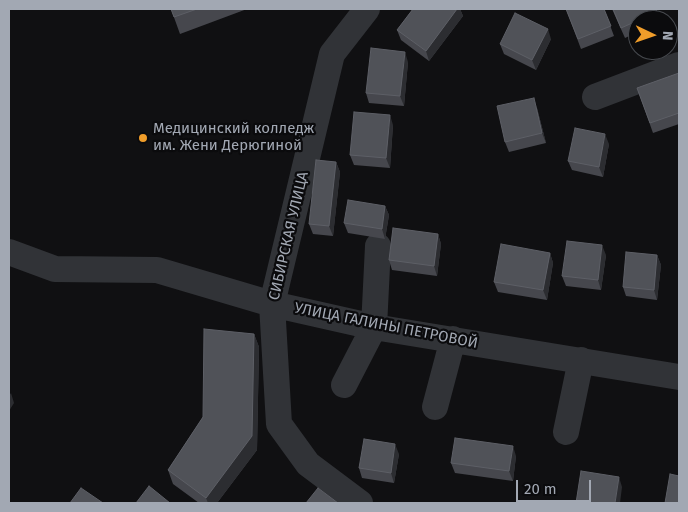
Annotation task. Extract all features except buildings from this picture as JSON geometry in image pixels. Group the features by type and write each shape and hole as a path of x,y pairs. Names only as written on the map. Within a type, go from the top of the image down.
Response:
{"street":[{"name":"СИБИРСКАЯ УЛИЦА","path":"360,503 308,464 279,424 272,304 332,54 367,9"},
{"path":"595,96 679,65"},
{"path":"344,385 374,327 378,246"},
{"name":"УЛИЦА ГАЛИНЫ ПЕТРОВОЙ","path":"9,252 55,269 157,270 272,304 374,327 679,377"},
{"path":"434,407 453,339"},
{"path":"566,432 581,360"}],"place":[{"name":"Медицинский колледж им. Жени Дерюгиной","path":"143,138"}]}
